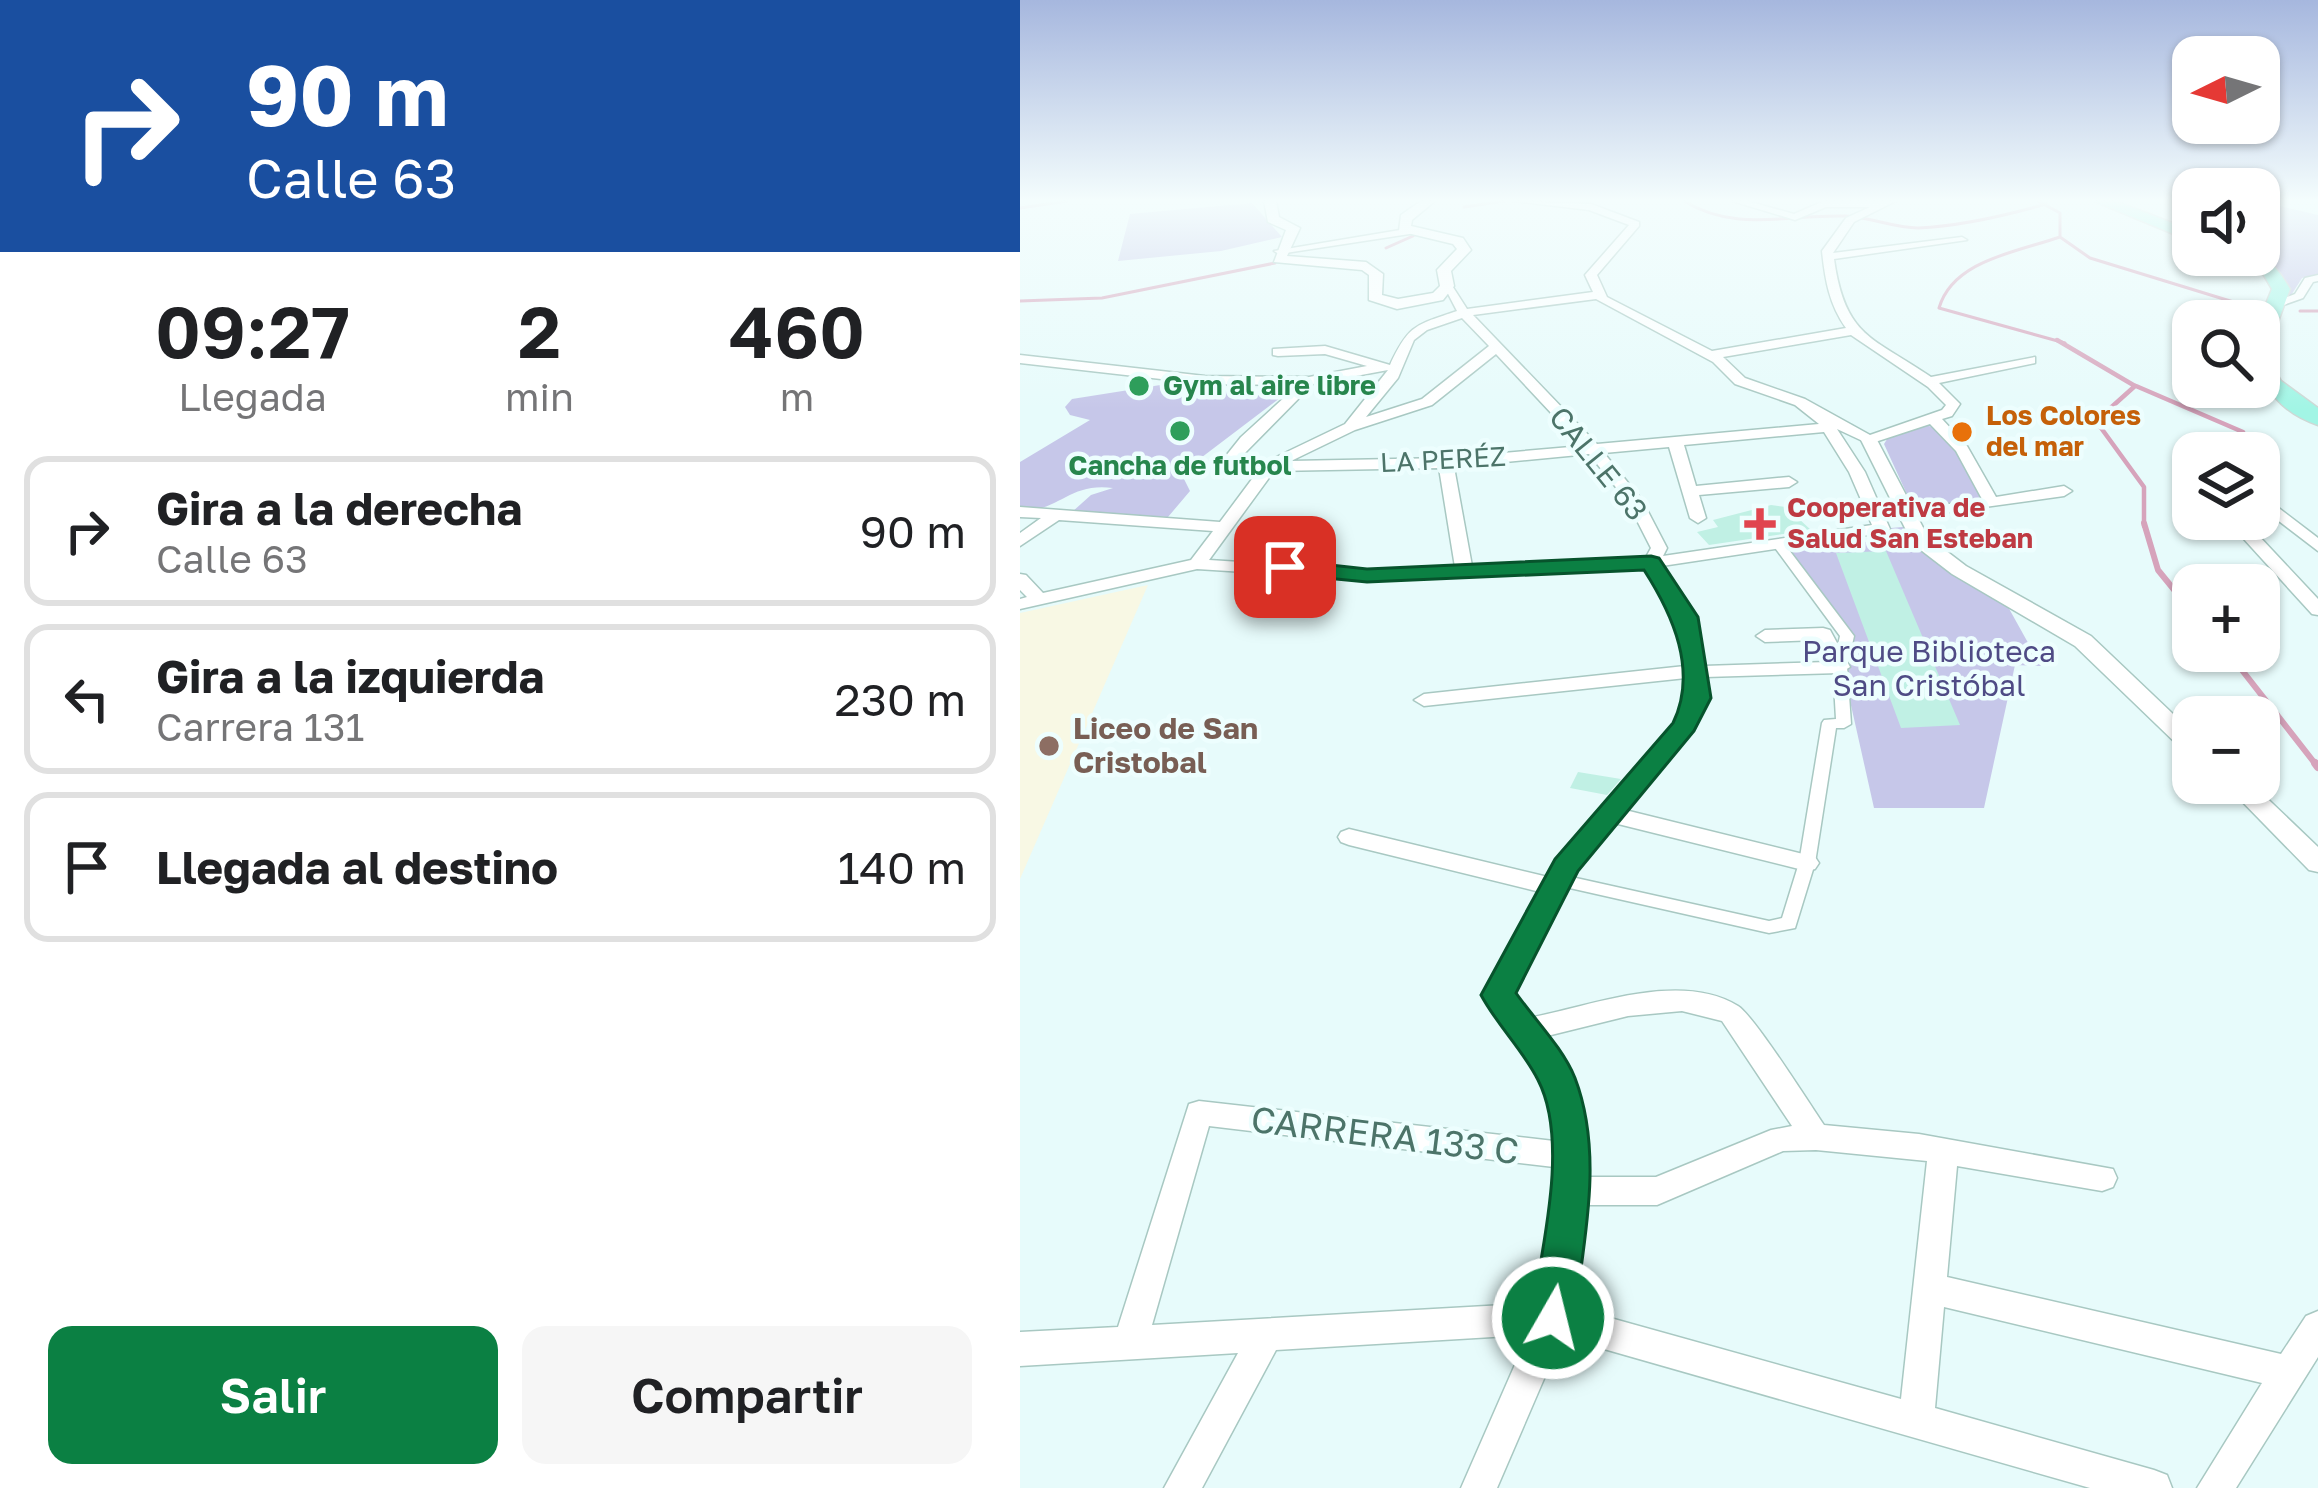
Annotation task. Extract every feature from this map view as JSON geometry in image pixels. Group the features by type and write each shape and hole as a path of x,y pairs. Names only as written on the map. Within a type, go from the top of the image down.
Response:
{"highway":[{"path":"2280,390 2318,418"},
{"path":"2280,404 2318,430"}],"main road":[{"path":"1372,270 1376,274 1374,297 1387,303 1442,291 1444,270"}],"street":[{"path":"1596,270 1591,275 1599,295"},
{"path":"1830,270 1843,317 1852,331 1887,360 1930,381 1953,404 1933,418 1869,440"},
{"path":"2280,302 2299,296 2309,280 2318,278"},
{"name":"CALLE 63","path":"1442,291 1592,448 1651,529 1660,553 1651,563 1686,617 1698,698 1685,725 1557,883 1498,995 1523,1030"},
{"path":"1350,427 1396,366 1409,338 1438,320 1599,295 1711,355 1739,381 1814,410 1869,440 1919,540 2083,641 2172,726"},
{"path":"1711,355 1852,331"},
{"path":"1309,381 1229,462 1239,467 1270,466 1350,427 1427,402 1496,347"},
{"path":"1278,352 1346,353 1363,357 1374,368"},
{"path":"1020,359 1102,364 1189,379 1309,381 1396,366"},
{"path":"1930,381 2030,360"},
{"path":"1020,579 1029,601 1197,564 1367,575 1651,563 1882,529 1857,472 1831,427 1814,410"},
{"path":"1933,418 1949,430 1992,503"},
{"name":"LA PERÉZ","path":"1270,466 1446,463 1831,427"},
{"path":"1675,441 1698,518"},
{"path":"1446,463 1465,572"},
{"path":"1197,564 1270,466"},
{"path":"1857,472 1886,471"},
{"path":"1693,491 1789,482"},
{"path":"1904,516 2064,491"},
{"path":"1020,512 1227,527"},
{"path":"2280,515 2318,546"},
{"path":"1020,541 1053,517"},
{"path":"2254,540 2318,610"},
{"path":"1349,837 1782,928 1789,923 1807,863 1828,723 1844,724 1840,667 1847,636 1779,545"},
{"path":"1765,636 1820,626 1840,667"},
{"path":"1424,700 1840,667"},
{"path":"2258,804 2318,863"},
{"path":"1609,814 1807,863"},
{"path":"1479,1488 1553,1318 1570,1191 1568,1117 1556,1077 1523,1030 1684,999 1716,1006 1731,1014 1816,1137"},
{"name":"CARRERA 133 C","path":"1129,1345 1199,1113 1571,1156"},
{"path":"1570,1191 1657,1191 1781,1139 1816,1137 2102,1178"},
{"path":"1916,1421 1943,1154"},
{"path":"1929,1288 2291,1373"},
{"path":"1020,1349 1553,1318 2155,1488"},
{"path":"2216,1488 2318,1327"},
{"path":"1183,1488 1267,1334"}],"shaded area":[{"name":"Liceo de San Cristobal","path":"1148,585 1020,879 1020,613"}],"green space":[{"path":"2280,270 2318,270 2318,275 2302,278 2290,297"},
{"path":"1173,383 1280,398 1181,473 1190,491 1168,517 1072,512 1091,495 1113,488 1098,487 1020,511 1020,462 1090,420 1070,415 1065,407 1072,399"},
{"path":"1924,425 1943,429 1987,496 1936,507 1910,501 1884,444 1889,436"},
{"name":"Parque Biblioteca San Cristóbal","path":"1914,526 2007,605 2041,666 2015,665 1984,808 1874,808 1844,674 1851,637 1792,552 1894,538 1891,528"}],"building":[{"name":"Cooperativa de Salud San Esteban","path":"1771,505 1786,507 1811,530 1709,545 1697,532 1718,527 1713,520"},
{"path":"1886,551 1960,725 1901,728 1836,553"},
{"path":"1578,772 1621,779 1607,795 1570,788"}],"waterway":[{"path":"1020,301 1102,298 1238,270"},
{"path":"1969,270 1946,292 1939,308 2059,341"},
{"path":"2131,270 2227,300"},
{"path":"2300,311 2318,311"},
{"path":"2059,341 2065,343"},
{"path":"2059,341 2135,386 2096,421 2144,487 2144,523"},
{"path":"2136,386 2243,432"},
{"path":"2144,523 2158,570 2172,587"},
{"path":"2243,672 2317,766"},
{"path":"2315,763 2318,767"}],"place":[{"name":"Gym al aire libre","path":"1139,386"},
{"name":"Cancha de futbol","path":"1180,431"},
{"name":"Los Colores del mar","path":"1962,432"},
{"name":"Cooperativa de Salud San Esteban","path":"1760,524"},
{"name":"Liceo de San Cristobal","path":"1049,746"}],"route":[{"path":"1285,567 1367,575 1651,563 1686,617 1698,698 1685,725 1565,866 1498,995 1556,1077 1568,1117 1570,1191 1553,1318"}]}
